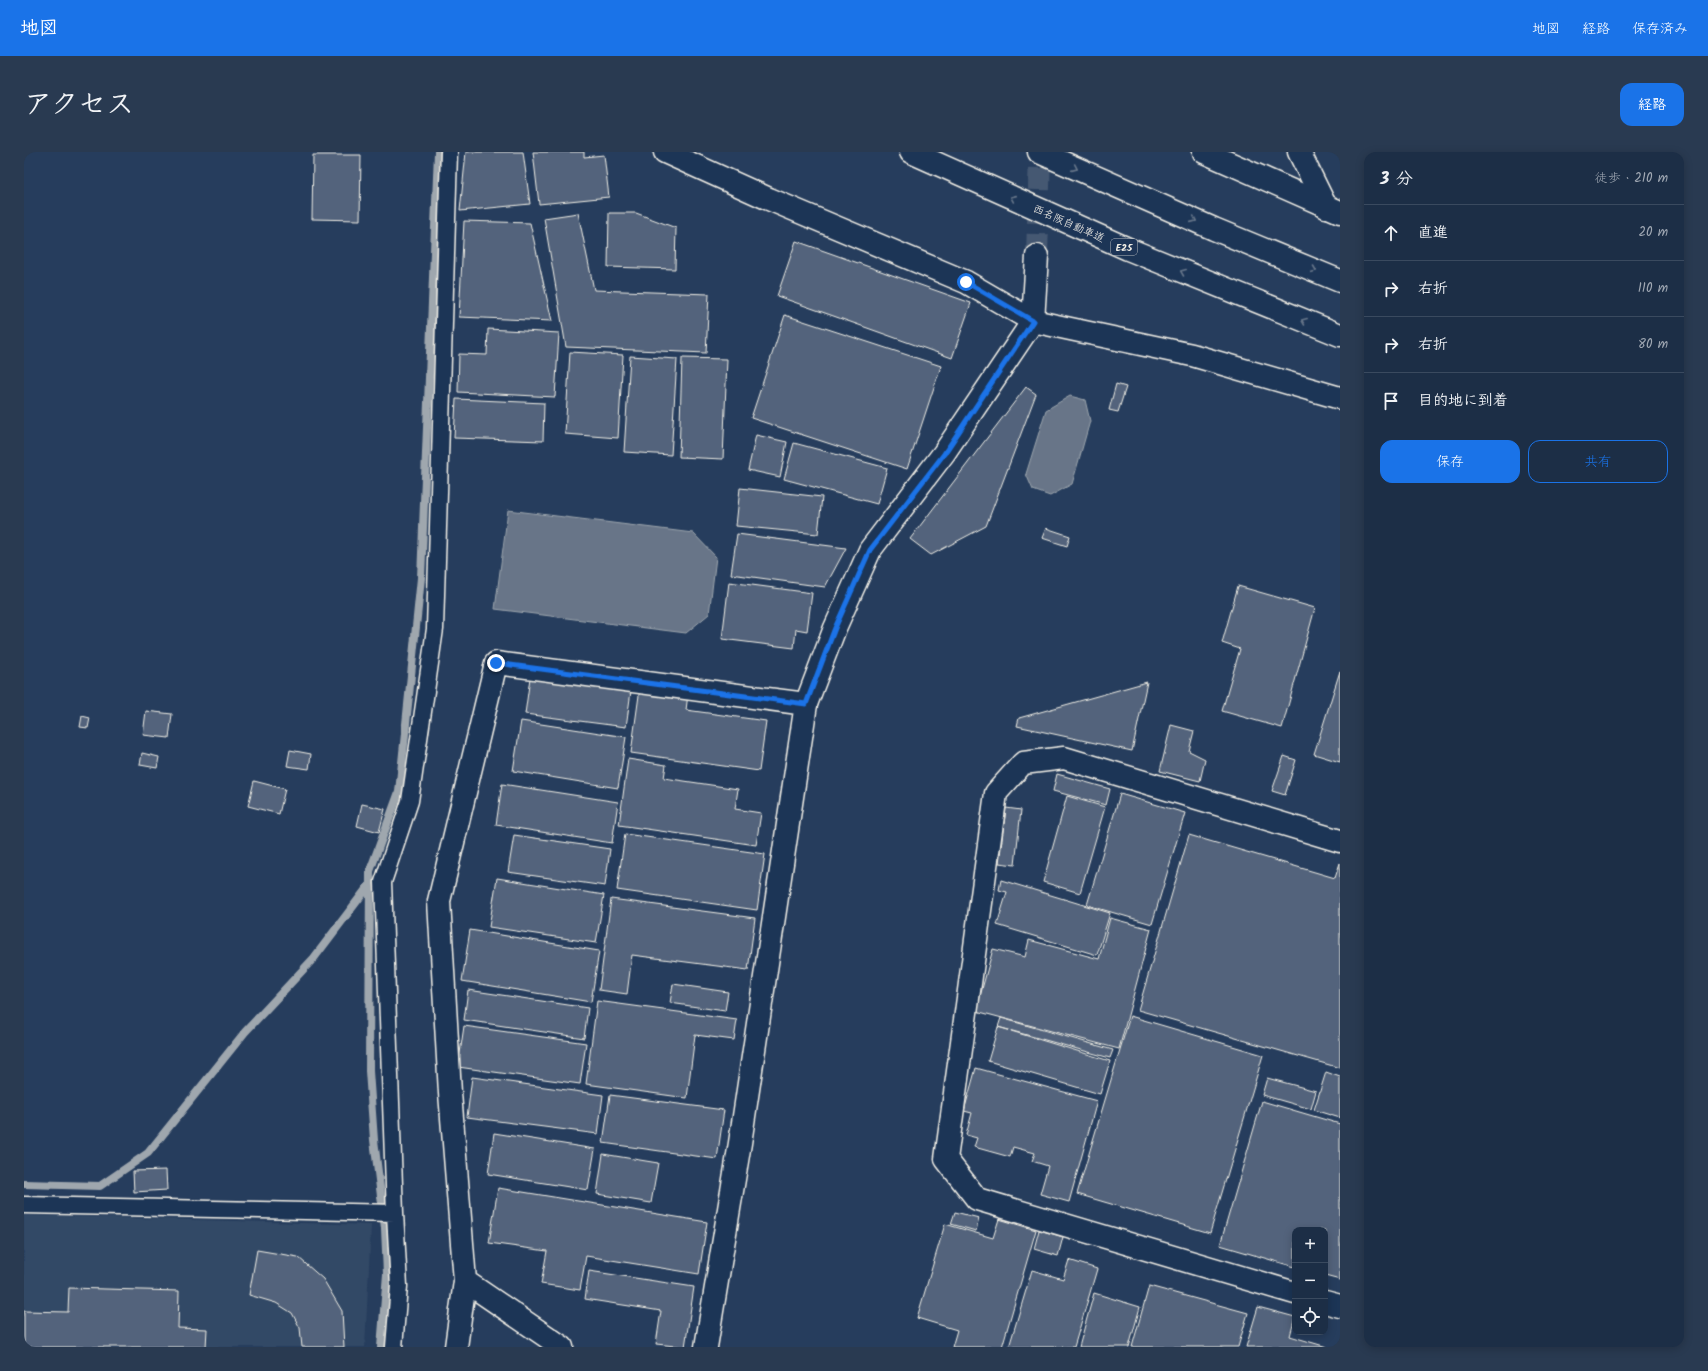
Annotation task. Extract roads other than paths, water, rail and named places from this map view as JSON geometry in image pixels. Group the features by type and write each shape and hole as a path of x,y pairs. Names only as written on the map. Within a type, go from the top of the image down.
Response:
{"main road":[{"path":"665,152 769,199 966,282 1033,321 1192,355 1340,398"},
{"name":"西名阪自動車道","path":"911,152 1128,249 1340,335"},
{"path":"1039,152 1214,229 1340,281"},
{"path":"1204,152 1333,209"},
{"path":"1300,152 1333,209"},
{"path":"706,1347 738,1158 806,704 835,628 870,550 944,454 1033,321 1038,256"},
{"path":"456,1347 465,1282 450,1093 439,901 496,663 806,704"},
{"path":"1292,1292 978,1199 946,1159 996,793 1023,763 1064,758 1340,841"},
{"path":"465,1282 562,1347"},
{"path":"1328,1303 1340,1306"}],"lane":[{"path":"394,1347 400,1286 395,1213 383,882 410,800 435,629 449,152"},
{"path":"24,1205 395,1213"}],"waterway":[{"path":"381,1347 387,1274 385,1228 374,1140 369,1071 370,871 399,792 421,578 438,152"},
{"path":"24,1184 100,1186 148,1153 245,1032 314,958 370,884"}],"tunnel":[{"path":"1037,256 1040,152"}]}
